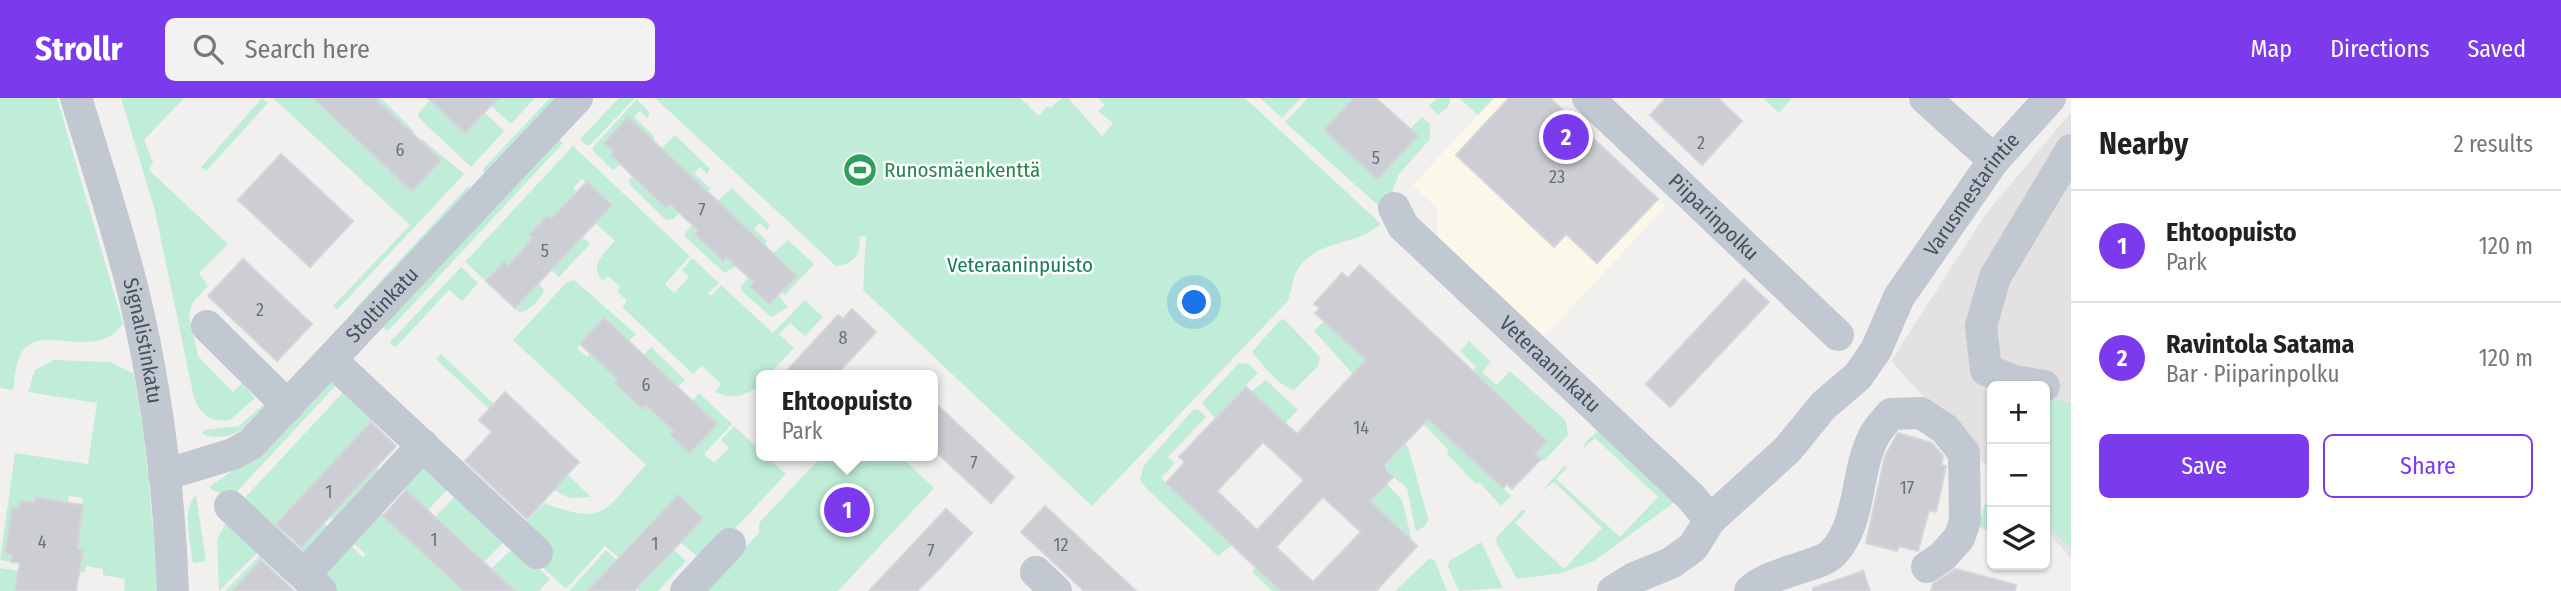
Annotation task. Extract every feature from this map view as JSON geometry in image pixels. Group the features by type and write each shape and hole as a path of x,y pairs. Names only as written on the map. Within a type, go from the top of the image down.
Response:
{"street":[{"name":"Stoltinkatu","path":"164,475 233,454 251,444 576,98"},
{"name":"Piiparinpolku","path":"1588,98 1838,335"},
{"path":"1925,98 1994,160"},
{"name":"Varusmestarintie","path":"1630,587 1663,546 1682,532 1710,520 1788,449 1823,406 1846,354 1864,329 1899,297 1994,160 2050,98"},
{"name":"Signalistinkatu","path":"79,100 128,272 145,350 164,475 173,591"},
{"path":"2014,381 1986,370 1981,326 1996,277 2071,150"},
{"name":"Veteraaninkatu","path":"1394,208 1403,226 1681,489 1710,520"},
{"path":"207,326 288,406"},
{"path":"331,360 537,553"},
{"path":"2050,387 2071,391"},
{"path":"1750,591 1774,575 1832,555 1849,529 1864,459 1875,433 1891,414 1921,413 1945,429 1964,453 1965,521 1959,538 1942,557 1927,567"},
{"path":"230,506 312,583 423,445"},
{"path":"687,591 730,544"}],"shaded area":[{"path":"1494,98 1550,98 1666,206 1542,339 1438,242 1437,208 1413,185"},
{"path":"2071,112 2071,558 2050,535 2050,381 1987,381 1987,467 1891,361 1985,215"}],"green space":[{"path":"0,98 57,98 123,324 111,335 98,341 42,340 31,344 20,356 13,390 0,388"},
{"path":"121,98 184,98 144,140 153,162 149,170 228,244 199,273 208,286 193,302 189,315 198,356 233,392 242,383 255,398 230,420 212,419 203,413 194,398 155,211"},
{"path":"262,98 268,103 206,171 201,167"},
{"path":"273,98 313,98 412,190 422,139 464,174 337,310 333,306 410,225"},
{"path":"374,98 381,98 415,132 413,134"},
{"path":"432,98 465,133 485,113 504,131 471,167 419,118 418,114"},
{"path":"498,98 535,98 511,124 491,106"},
{"path":"550,98 560,98 485,175 483,169"},
{"path":"619,98 635,98 590,145 586,145 580,139"},
{"name":"Veteraaninpuisto","path":"655,98 1020,98 1039,116 1047,106 1050,108 1062,98 1068,98 1102,136 1113,123 1098,111 1105,105 1098,98 1245,98 1381,224 1361,236 1318,251 1309,257 1297,270 1287,302 1092,506 863,290 866,236 859,237 858,253 852,261 836,266"},
{"path":"1260,98 1301,98 1282,118"},
{"path":"1308,98 1354,98 1325,130 1377,179 1417,137 1410,129 1422,117 1430,124 1430,139 1399,174 1386,208 1381,208 1285,122"},
{"path":"1437,98 1451,98 1448,107 1438,115 1429,106"},
{"path":"1459,98 1494,98 1478,115"},
{"path":"1763,98 1792,98 1779,113"},
{"path":"637,99 650,113 647,118 640,111 634,117 655,137 652,140 604,143 614,152 611,156 620,165 613,170 593,151 593,147"},
{"path":"675,135 710,169 707,174 700,167 694,173 711,189 707,192 661,149"},
{"path":"558,139 563,143 388,331 382,327"},
{"path":"573,146 690,256 665,284 674,293 689,277 682,270 692,258 719,283 708,294 711,296 721,285 773,333 805,300 823,317 805,336 790,323 779,334 794,348 773,370 756,370 756,388 739,395 727,396 715,392 721,384 702,366 693,374 622,307 627,301 617,291 620,287 608,276 603,281 599,275 599,260 615,241 595,223 611,205 582,179 573,188 577,192 551,219 547,216 530,234 533,238 508,266 503,262 486,281 465,262"},
{"path":"636,173 639,182 666,208 670,204 679,213 673,219 666,220 630,185 629,180"},
{"path":"468,186 471,189 357,312 354,310"},
{"path":"732,188 770,225 767,230 760,223 754,229 767,241 764,245 717,201"},
{"path":"692,225 698,230 695,234 723,261 726,257 736,266 725,273 685,237"},
{"path":"582,237 590,244 559,277 551,270"},
{"path":"788,240 814,264 785,295 781,292 796,276 773,253"},
{"path":"461,267 478,283 462,301 449,290 396,347 391,345 390,342"},
{"path":"748,278 754,283 750,287 769,304 778,295 788,307 771,317 742,291 741,286"},
{"path":"574,280 636,334 629,341 604,318 577,348 587,357 590,353 618,379 615,383 643,409 646,405 674,431 671,434 694,449 717,424 692,401 699,393 732,424 704,454 714,463 729,448 721,440 734,426 756,446 756,461 772,461 786,474 704,562 680,542 703,518 678,495 619,558 605,546 566,589 538,563 523,525 544,503 581,513 603,510 646,465 513,340 567,282"},
{"path":"538,283 544,290 540,297 531,307 519,312 515,308"},
{"path":"1281,319 1320,357 1318,366 1294,390 1276,380 1252,352"},
{"path":"1324,321 1366,360 1353,374 1314,331"},
{"path":"1469,341 1491,362 1482,372 1497,385 1510,371 1566,421 1568,435 1544,461 1535,454 1547,440 1473,371 1476,367 1460,351"},
{"path":"651,347 685,380 678,387 644,355"},
{"path":"441,354 494,404 489,409 436,359"},
{"path":"54,360 110,362 134,374 144,437 159,591 124,591 125,579 103,575 103,569 86,566 85,573 73,571 81,561 83,550 77,549 83,498 69,496 68,502 36,498 11,562 0,560 15,453 88,464 97,403 28,392 35,370"},
{"path":"1239,363 1249,364 1258,373 1215,418 1202,403"},
{"path":"336,376 343,378 231,498 210,489 210,486 259,453"},
{"path":"1266,380 1298,410 1285,423 1252,391"},
{"path":"348,387 380,412 275,524 300,548 324,523 332,530 308,561 239,504"},
{"path":"2050,399 2071,403 2071,548 2050,528"},
{"path":"266,402 268,404 256,419 240,431 222,437 202,434 204,430 239,426"},
{"path":"1198,409 1206,417 1168,457 1175,463 1161,478 1232,545 1218,556 1145,487 1140,479 1144,465 1193,410"},
{"path":"1428,419 1511,496 1501,506 1447,454 1449,451 1423,423"},
{"path":"1598,431 1602,431 1675,502 1594,561 1562,573 1517,579 1496,542 1497,537 1522,510 1526,511 1515,523 1564,569 1602,528 1554,482 1541,492 1563,467 1568,467 1556,479 1620,537 1658,497 1595,438 1584,448 1585,442"},
{"path":"1398,437 1408,447 1428,518 1426,525 1416,532 1407,488 1384,469 1388,465 1379,457"},
{"path":"417,460 452,485 428,510 403,487 380,512 464,591 329,591 315,573 344,539 363,557 366,555 347,536"},
{"path":"817,461 905,461 934,488 838,591 696,591 735,558 759,533 759,523"},
{"path":"376,467 384,475 339,525 330,516"},
{"path":"568,475 591,497 569,498 554,490"},
{"path":"1387,484 1402,500 1412,541 1352,485 1381,490"},
{"path":"459,492 508,538 484,562 435,517"},
{"path":"196,495 206,561 193,563 188,517 191,501"},
{"path":"1987,503 1987,530 1978,526"},
{"path":"231,514 265,545 219,591 217,539"},
{"path":"1481,542 1503,588 1459,591 1448,567 1449,561"},
{"path":"515,546 550,579 539,591 515,591 491,569"},
{"path":"267,548 295,575 288,583 262,559 240,583 247,591 225,591"},
{"path":"673,549 686,561 658,591 639,591 637,589"},
{"path":"606,550 617,560 588,591 569,591"},
{"path":"1430,558 1435,561 1447,591 1395,591"},
{"path":"1256,567 1281,591 1272,591 1252,572"},
{"path":"0,568 18,571 15,591 0,591"}],"building":[{"path":"313,98 374,98 441,160 412,191"},
{"path":"428,98 498,98 465,133"},
{"path":"1354,98 1376,98 1418,136 1377,179 1324,130"},
{"path":"1509,98 1550,98 1658,199 1597,263 1566,234 1554,247 1456,155"},
{"path":"1666,98 1718,98 1742,121 1702,165 1650,115"},
{"path":"628,117 797,276 769,304 750,286 754,282 726,257 723,261 695,234 698,230 670,204 666,208 611,155 614,152 604,143"},
{"path":"281,154 353,221 310,267 238,200"},
{"path":"587,182 612,205 515,308 486,281 504,262 508,266 533,238 529,235 547,216 551,219"},
{"path":"243,259 312,324 277,361 208,296"},
{"path":"1360,265 1547,441 1535,454 1541,459 1512,489 1507,484 1503,488 1428,419 1386,463 1384,469 1393,477 1370,501 1417,546 1376,591 1281,591 1166,483 1185,462 1179,457 1246,387 1297,434 1366,360 1315,313 1320,308 1314,304 1342,273 1348,278","holes":["1263,442 1304,480 1257,530 1217,491","1323,497 1361,532 1313,582 1276,547"]},
{"path":"1744,279 1769,302 1670,407 1646,384"},
{"path":"852,309 876,332 841,370 788,370 838,315 843,319"},
{"path":"604,318 717,424 690,453 670,435 674,431 646,405 643,409 633,400 615,383 618,379 580,344"},
{"path":"505,392 579,462 527,519 465,461 492,432 479,420"},
{"path":"938,406 1014,477 991,503 938,454"},
{"path":"371,422 396,446 301,547 276,524"},
{"path":"1898,433 1932,443 1943,456 1941,465 1946,466 1936,512 1929,510 1918,551 1899,546 1897,551 1866,543 1885,456"},
{"path":"406,490 515,591 464,591 383,516"},
{"path":"678,495 703,518 677,546 634,591 588,591"},
{"path":"36,497 83,505 77,549 83,550 76,591 15,591 20,563 11,562 12,554 5,553 12,508 19,509 20,501 35,503"},
{"path":"1045,506 1136,591 1084,591 1021,532"},
{"path":"946,509 972,533 939,569 917,591 869,591"},
{"path":"261,560 294,591 233,591"},
{"path":"1956,569 2016,585 2015,591 1931,591 1933,584"},
{"path":"1863,571 1870,591 1813,591 1813,588"}],"place":[{"name":"Ravintola Satama","path":"1566,137"},
{"name":"Runosmäenkenttä","path":"860,170"},
{"name":"Ehtoopuisto","path":"847,510"}]}
